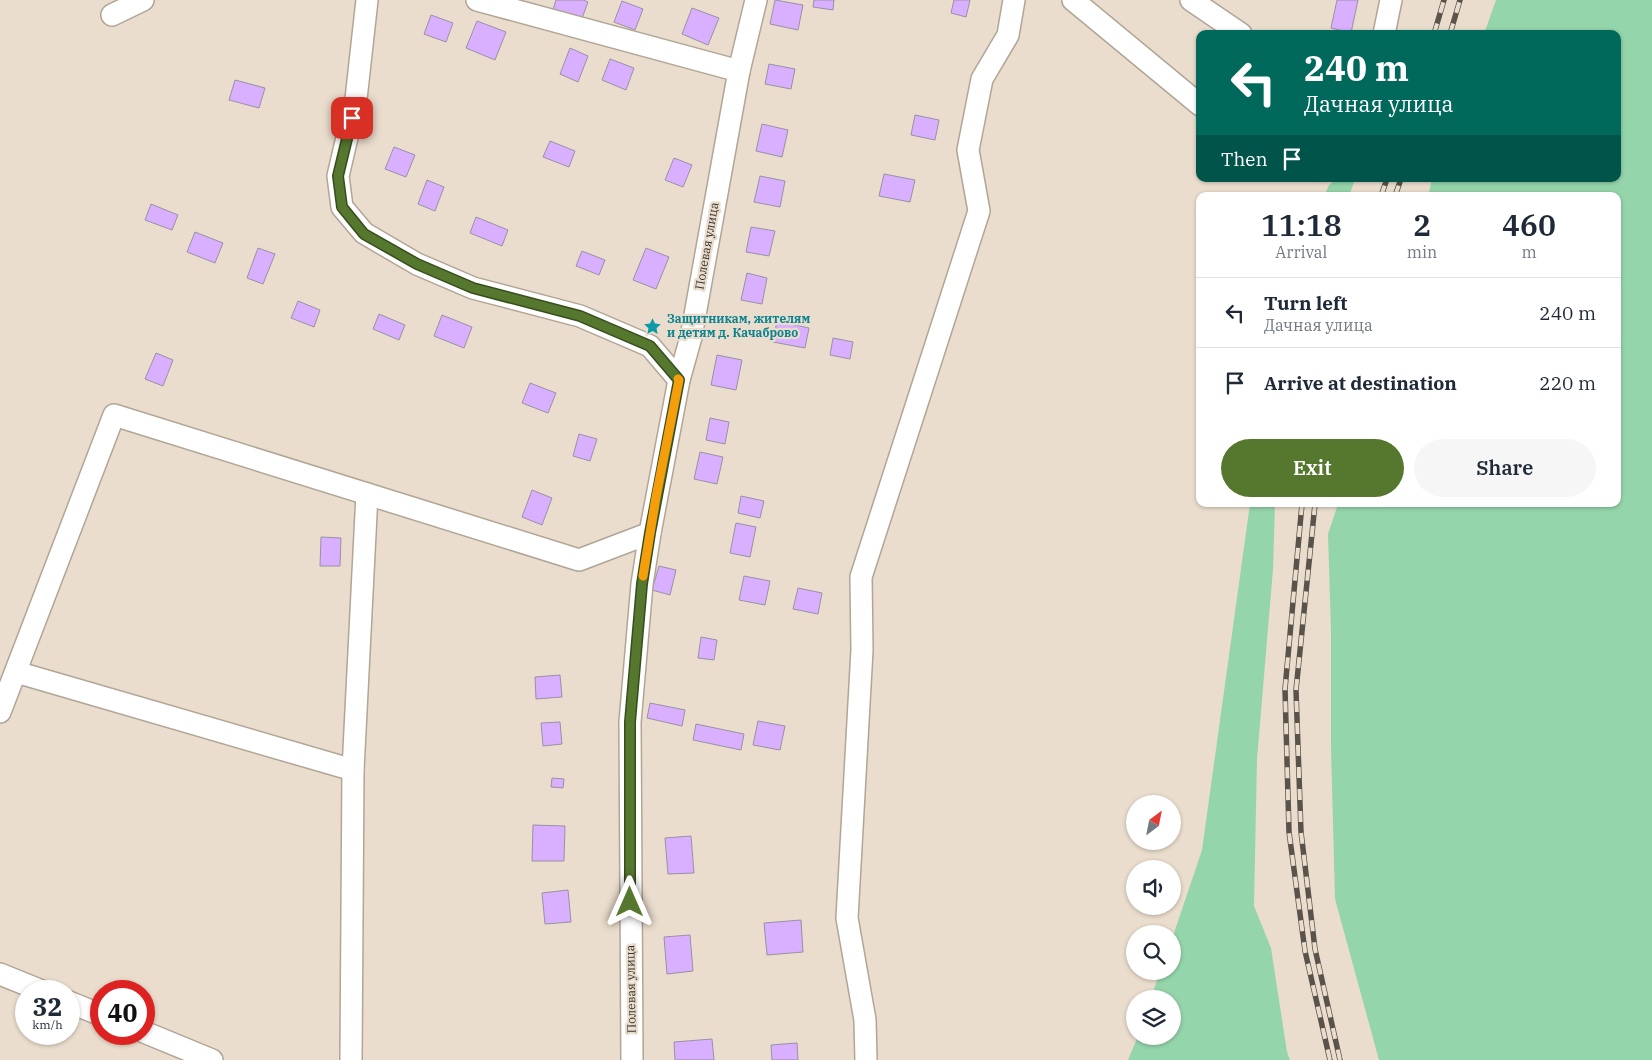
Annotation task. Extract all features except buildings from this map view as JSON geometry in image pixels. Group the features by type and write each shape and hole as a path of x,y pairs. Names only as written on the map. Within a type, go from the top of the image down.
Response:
{"street":[{"path":"112,15 143,0"},
{"path":"367,0 356,99 338,176 342,207 358,227 364,234 417,264 473,288 580,316 650,346 679,380"},
{"path":"478,0 739,71"},
{"name":"Полевая улица","path":"632,1060 630,722 642,584 679,380 691,337 739,71 756,0"},
{"path":"866,1060 865,1020 848,918 862,650 861,577 979,210 968,150 982,79 1008,35 1014,0"},
{"path":"1073,0 1196,102"},
{"path":"1191,0 1235,30"},
{"path":"1385,30 1392,0"},
{"path":"0,712 114,415 579,560 650,533"},
{"path":"351,1060 353,770 368,494"},
{"path":"16,672 353,770"},
{"path":"0,974 15,980"},
{"path":"155,1037 212,1060"}],"green space":[{"path":"1496,0 1652,0 1652,1060 1379,1060 1335,899 1328,534 1337,507 1621,507 1621,192 1429,192 1431,182 1621,182 1621,30 1485,30"},
{"path":"1332,182 1354,182 1350,192 1326,192"},
{"path":"1250,507 1275,507 1273,569 1257,759 1254,906 1271,948 1287,1052 1290,1060 1128,1060 1134,1045 1181,1045 1181,990 1154,990 1157,980 1181,980 1181,925 1177,925 1202,850"}],"railway":[{"path":"1435,30 1444,0"},
{"path":"1451,30 1460,0"},
{"path":"1382,192 1386,182"},
{"path":"1396,192 1400,182"},
{"path":"1302,507 1285,689 1289,832 1305,951 1330,1060"},
{"path":"1315,507 1296,690 1301,832 1315,949 1340,1060"}],"slow traffic":[{"path":"643,576 678,379"}],"place":[{"name":"Защитникам, жителям и детям д. Качаброво","path":"653,326"}],"route":[{"path":"352,118 338,176 342,207 364,234 417,264 473,288 580,316 650,346 679,380 659,480 642,584 630,722 630,902"}]}
